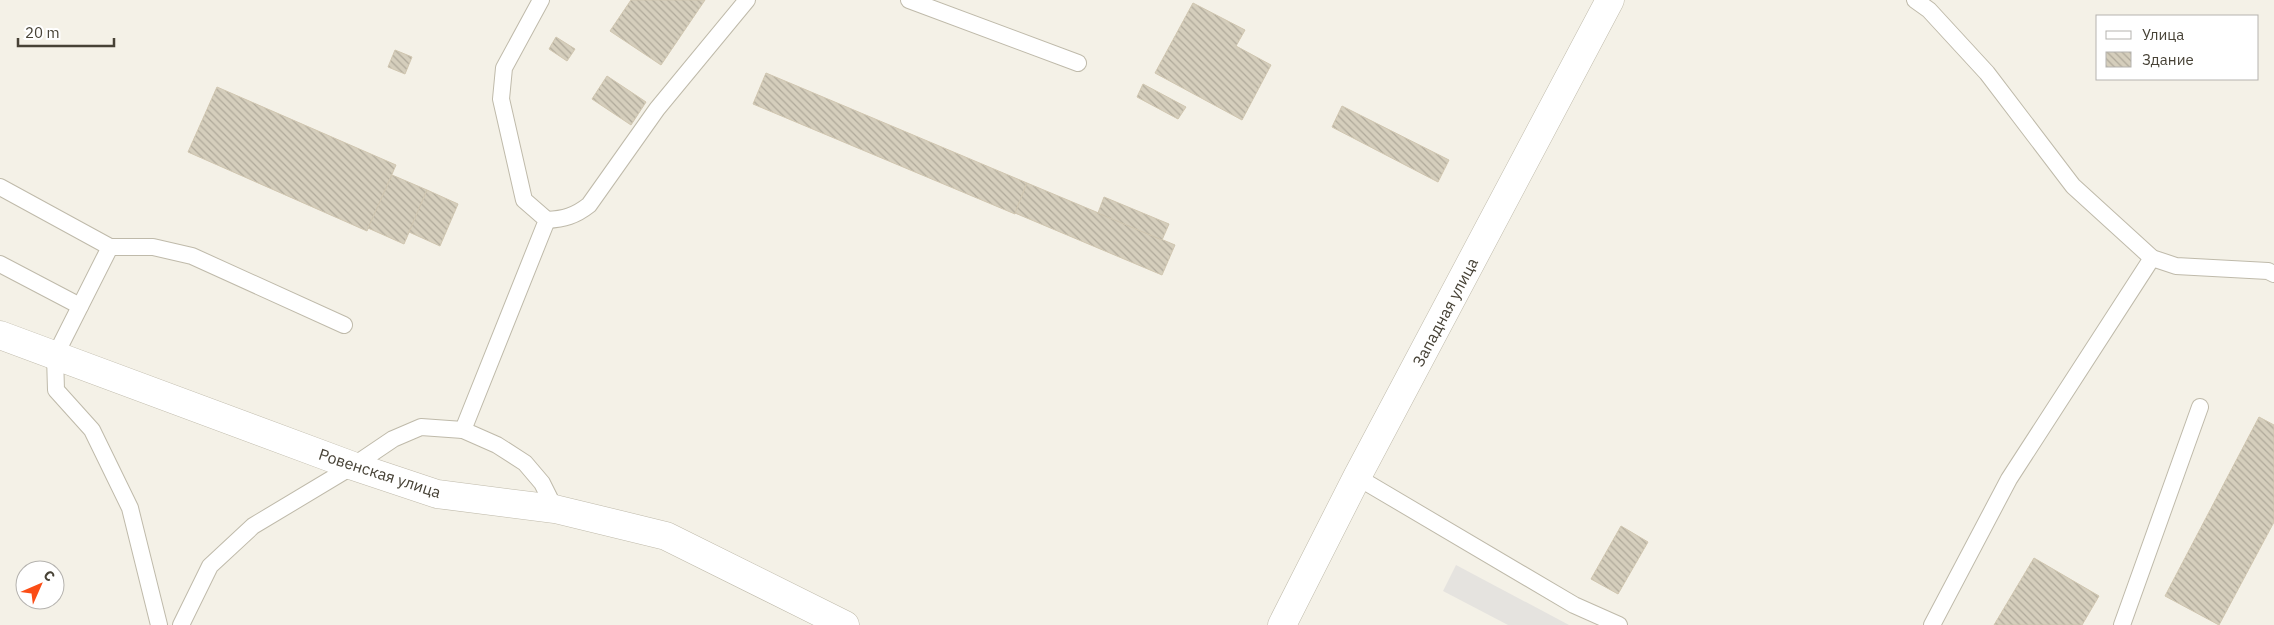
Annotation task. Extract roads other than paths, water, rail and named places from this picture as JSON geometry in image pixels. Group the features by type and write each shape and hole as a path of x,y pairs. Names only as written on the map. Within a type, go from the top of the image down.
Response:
{"street":[{"name":"Западная улица","path":"1282,625 1357,477 1610,0"},
{"name":"Ровенская улица","path":"0,334 353,466 437,494 555,509 666,536 845,625"}],"lane":[{"path":"541,0 504,68 502,99 524,200 547,220 562,219 576,215 589,205 657,109 747,0"},
{"path":"908,0 1078,63"},
{"path":"1915,0 1934,5 2073,186 2152,258 2176,266 2268,271 2274,274"},
{"path":"0,188 110,247 153,247 192,256 344,325"},
{"path":"463,430 547,220"},
{"path":"110,247 55,356 56,390 92,430 130,508 160,625"},
{"path":"1932,625 2009,479 2152,258"},
{"path":"0,264 80,306"},
{"path":"2122,625 2200,407"},
{"path":"182,625 210,566 253,526 353,466 393,439 421,427 463,430 497,445 525,463 542,483 555,509"},
{"path":"1357,477 1574,605 1619,625"}]}
